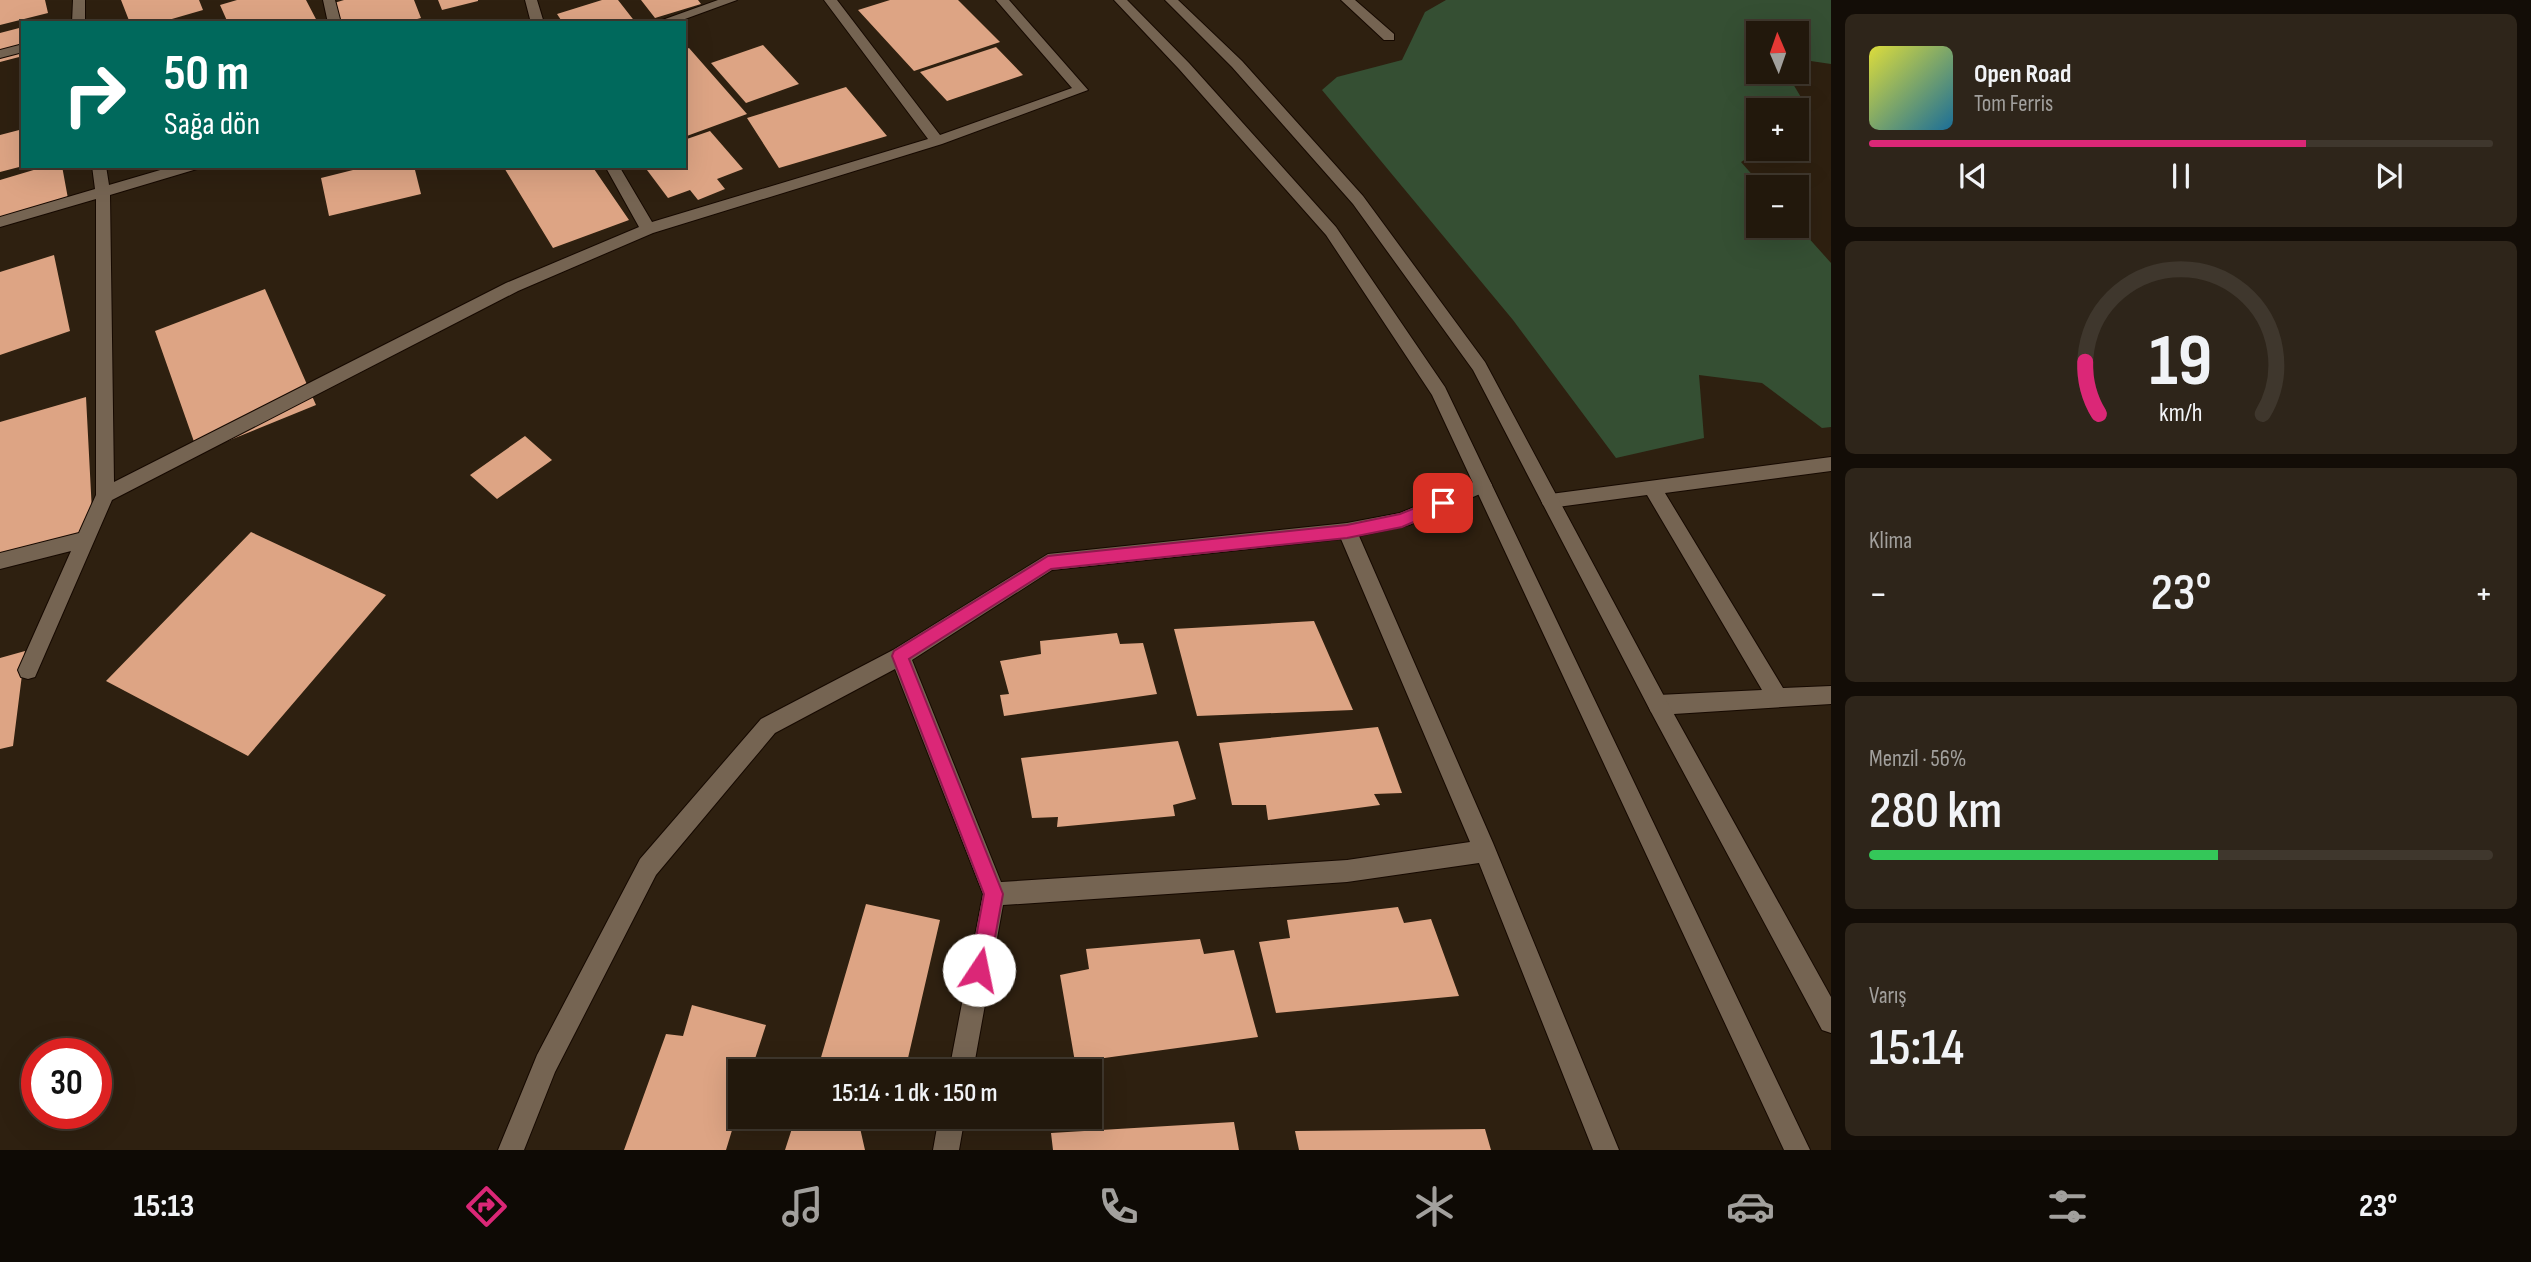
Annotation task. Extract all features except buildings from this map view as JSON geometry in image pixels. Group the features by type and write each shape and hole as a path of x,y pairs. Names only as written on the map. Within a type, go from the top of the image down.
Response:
{"street":[{"path":"78,21 79,0"},
{"path":"329,0 334,21"},
{"path":"531,0 537,21"},
{"path":"666,21 731,0"},
{"path":"830,0 937,141"},
{"path":"105,495 512,287 648,229 937,141 1081,90 1002,0"},
{"path":"1120,0 1184,66 1331,231 1439,392 1797,1150"},
{"path":"1171,0 1237,64 1358,200 1479,366 1658,705 1831,1021"},
{"path":"1347,0 1389,37"},
{"path":"0,54 21,49"},
{"path":"28,670 105,495 103,192 99,168"},
{"path":"0,222 184,168"},
{"path":"613,168 648,229"},
{"path":"1550,500 1831,464"},
{"path":"511,1150 547,1064 648,867 768,726 900,656 1048,562 1347,531 1402,520 1483,485"},
{"path":"1651,487 1779,698"},
{"path":"1347,531 1485,851 1606,1150"},
{"path":"0,561 84,540"},
{"path":"900,656 994,894 963,1059"},
{"path":"1658,705 1831,695"},
{"path":"994,894 1348,871 1485,851"},
{"path":"946,1150 950,1129"}],"green space":[{"path":"1446,0 1831,0 1831,64 1810,61 1810,21 1746,21 1746,84 1793,84 1801,98 1746,98 1746,159 1741,162 1752,175 1746,175 1746,238 1809,238 1831,263 1831,427 1822,428 1762,383 1699,375 1704,438 1616,458 1513,320 1322,90 1337,77 1402,60 1425,12"}],"route":[{"path":"979,970 994,894 900,656 1048,562 1347,531 1402,520 1443,503"}]}
